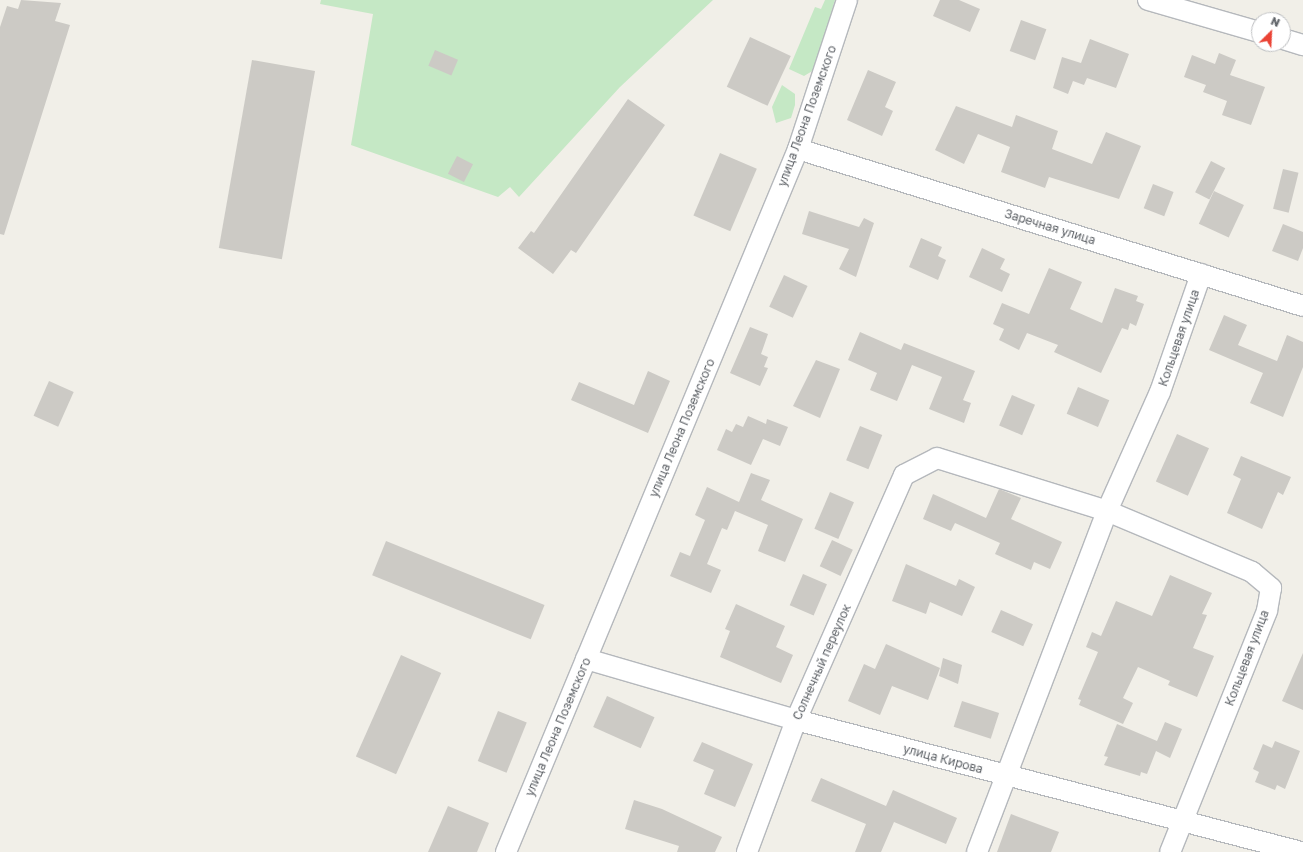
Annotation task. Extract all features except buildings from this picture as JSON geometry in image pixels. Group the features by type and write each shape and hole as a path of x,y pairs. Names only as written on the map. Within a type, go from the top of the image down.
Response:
{"street":[{"name":"улица Леона Поземского","path":"506,852 798,148 847,0"},
{"path":"1148,0 1251,30"},
{"path":"1291,41 1303,45"},
{"name":"Заречная улица","path":"798,148 1303,306"},
{"name":"Кольцевая улица","path":"977,852 1107,512 1160,392 1201,274"},
{"name":"Кольцевая улица","path":"904,475 937,458 1107,512 1252,572 1271,588 1266,611 1170,852"},
{"name":"Солнечный переулок","path":"747,852 796,720 904,475"},
{"name":"улица Кирова","path":"586,659 796,720 1181,822 1301,852"}],"green space":[{"path":"321,0 713,0 620,87 519,197 510,187 498,197 351,145 373,14 320,4"},
{"path":"825,0 835,0 814,70 804,76 789,69 815,7 821,9"},
{"path":"782,85 795,94 795,105 791,118 776,123 772,107"}]}
